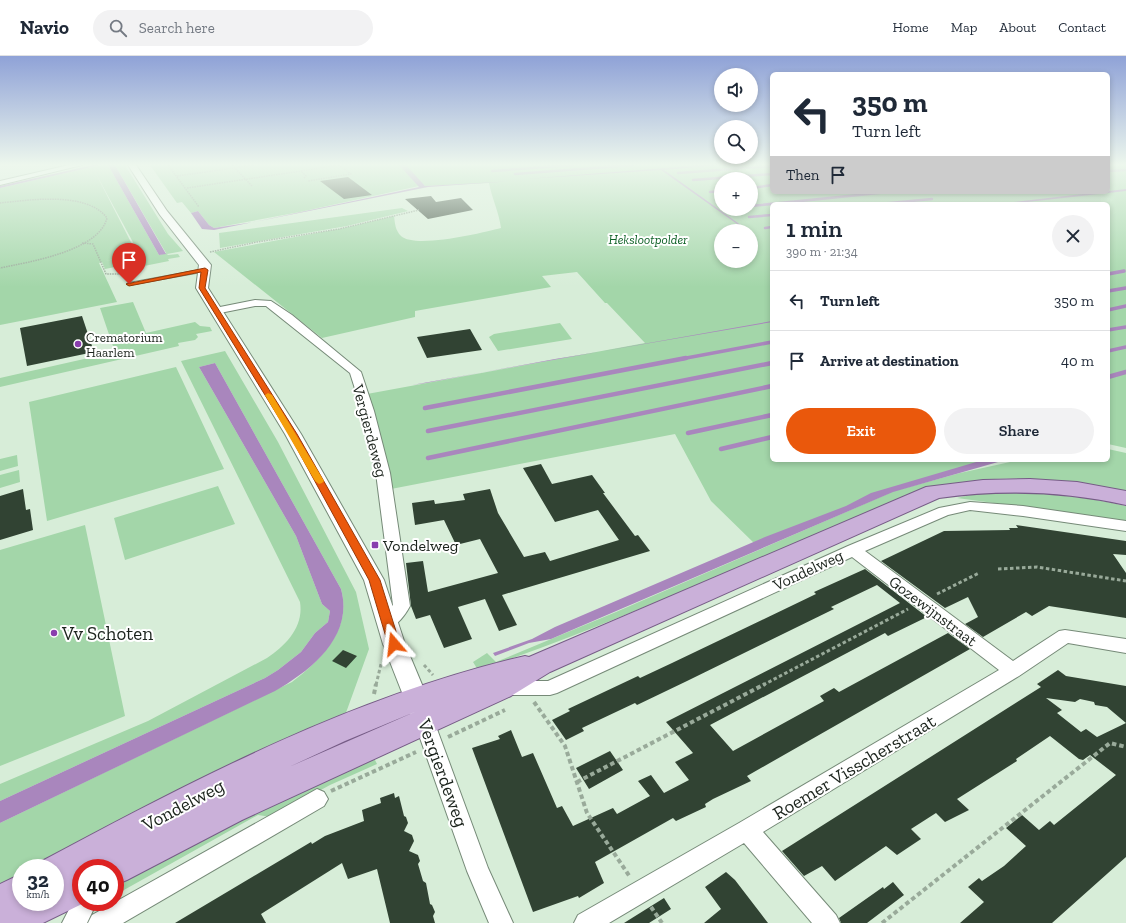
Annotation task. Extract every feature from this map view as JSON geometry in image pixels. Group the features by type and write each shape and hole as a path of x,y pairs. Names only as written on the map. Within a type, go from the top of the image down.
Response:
{"main road":[{"name":"Vondelweg","path":"124,863 230,809 424,721 501,688 540,664 934,492 976,486 1030,485 1082,490 1126,498"},
{"name":"Vondelweg","path":"64,868 237,776 374,714 424,721 494,674 540,664"},
{"path":"0,905 12,898"},
{"path":"0,923 27,911"}],"street":[{"path":"158,205 205,266 205,270"},
{"name":"Vergierdeweg","path":"205,270 202,288 293,434 374,580 387,623 478,871 501,923"},
{"name":"Vergierdeweg","path":"215,311 255,303 268,303 288,317 354,372 368,411 383,473 402,606 387,623"},
{"name":"Vondelweg","path":"501,688 550,688 944,510 970,506 1023,511 1126,526"},
{"name":"Gozewijnstraat","path":"853,550 1013,671"},
{"name":"Roemer Visscherstraat","path":"586,923 747,830 1013,671 1065,636 1126,646"},
{"path":"100,923 317,799"},
{"path":"747,830 828,923"},
{"path":"74,923 80,911"}],"lane":[{"path":"129,284 205,270"}],"path":[{"path":"0,268 43,257 82,243 94,236 105,225 108,218 98,208 90,205"},
{"path":"197,255 257,242 339,229 419,210"},
{"path":"82,243 93,244 106,274 132,274 137,282"},
{"path":"998,569 1038,567 1126,581"},
{"path":"577,782 979,572"},
{"path":"531,698 565,746 587,813 640,892"},
{"path":"317,799 424,721 479,722"},
{"path":"882,923 1110,743 1126,747"}],"green space":[{"path":"0,205 112,205 137,254 105,261 139,254 113,205 131,205 159,255 166,253 138,205 150,205 168,234 183,251 167,254 178,254 180,257 168,259 169,261 134,268 115,267 105,269 102,262 99,263 117,302 0,325"},
{"path":"185,205 330,205 214,228 209,225 198,211 191,213"},
{"name":"Hekslootpolder","path":"495,205 714,205 714,216 758,216 758,205 770,205 770,462 989,462 898,490 960,473 1010,462 1110,462 1110,449 1126,453 1126,492 1072,483 1019,478 974,481 956,485 852,520 558,642 478,670 473,662 487,653 496,662 616,612 892,492 754,543 711,501 675,434 391,489 367,394 645,343 607,303 605,303 577,272 542,276 551,287 415,311 415,317 322,338 214,252 344,228 394,216 396,229 399,234 409,240 420,241 449,239 501,228"},
{"path":"1110,205 1126,205 1126,448 1110,444"},
{"path":"402,208 408,211 347,226 220,248 219,233"},
{"path":"133,302 146,333 195,322 200,326 210,327 212,331 196,334 198,337 195,340 178,343 179,346 0,387 0,378 115,352 100,308"},
{"path":"560,323 572,339 498,351 489,337 494,334"},
{"path":"225,351 278,442 356,592 369,649 343,721 58,859 12,859 12,883 0,889 0,823 292,682 324,653 338,630 342,617 343,604 341,589 215,363 199,367 296,536 322,604 330,611 328,622 315,633 301,652 265,678 0,801 0,784 148,721 267,658 287,641 296,627 301,611 300,602 181,361"},
{"path":"176,367 224,469 47,521 29,402"},
{"path":"17,455 18,466 0,471 0,459"},
{"path":"19,470 20,482 0,488 0,475"},
{"path":"218,486 235,524 125,560 114,518"},
{"path":"1028,492 1092,499 1126,506 1126,521 957,498 980,493"},
{"name":"Vv Schoten","path":"85,525 125,716 0,766 0,550"},
{"path":"374,758 377,764 330,785 271,817 258,815 124,890 124,871"}],"shaded area":[{"path":"131,205 138,205 166,254 159,255"},
{"path":"331,205 335,205 257,221"},
{"path":"198,211 209,225 214,228 253,222 214,230 202,229 191,213"},
{"path":"726,216 728,216 739,224"},
{"path":"770,321 770,322 594,353"},
{"path":"594,353 485,372 555,359"},
{"path":"215,363 341,589 343,606 341,622 336,636 327,650 316,662 289,683 275,691 0,823 0,801 265,678 301,652 315,633 328,622 330,611 322,604 296,536 199,367"},
{"path":"485,372 426,383 412,385"},
{"path":"976,462 998,462 893,492 551,639 529,643 495,656 493,653 532,639 555,627 765,537 846,506 871,493"}],"building":[{"path":"412,205 468,205 473,210 428,219"},
{"name":"Crematorium Haarlem","path":"82,316 94,352 27,366 20,328"},
{"path":"470,329 482,350 427,358 417,337"},
{"path":"541,464 552,484 592,475 605,493 603,493 635,536 638,535 650,551 502,595 517,625 499,631 485,599 458,607 472,639 444,648 430,615 416,619 411,606 406,563 423,561 428,592 498,573 480,539 456,545 444,520 415,525 412,503 434,500 435,504 465,500 463,494 490,489 498,513 524,557 545,552 550,561 619,540 598,510 555,522 523,468"},
{"path":"23,489 26,510 30,509 33,530 0,540 0,496"},
{"path":"1016,525 1126,541 1126,555 1113,554 1126,573 1126,618 1049,606 1032,616 1026,612 983,637 965,624 978,617 968,597 945,608 881,561 944,531 1010,530 1009,528 1018,528"},
{"path":"865,569 927,617 888,636 885,633 710,725 733,751 824,701 820,696 834,688 839,692 948,633 970,649 747,776 751,781 713,799 705,804 706,807 676,821 673,818 595,862 604,883 579,898 578,896 533,912 472,748 500,739 498,736 511,730 522,757 533,753 557,808 562,806 573,826 613,808 617,814 650,796 638,781 651,775 664,793 689,780 675,762 693,753 666,722 900,603 877,585 831,607 834,609 687,681 637,705 635,703 582,728 584,731 566,740 552,720 570,711 568,709 638,676 640,678 672,663 816,594 814,592"},
{"path":"343,650 357,656 346,668 332,661"},
{"path":"1058,670 1066,676 1126,686 1126,723 1126,857 1052,923 960,923 984,902 968,887 979,878 982,881 1004,866 1026,846 1006,828 1022,815 1039,830 1050,821 1054,825 1116,775 1090,755 1083,760 1079,759 1050,736 1016,759 1017,761 957,799 969,810 945,822 936,813 911,829 921,839 897,855 886,846 835,881 822,866 804,876 782,851 1041,687 1037,684","holes":["1046,698 1075,702 1080,699 1094,702 1095,705 1107,707 1126,723 1097,737 1086,729 1081,732 1057,713 1062,710"]},
{"path":"610,751 623,770 589,789 576,768"},
{"path":"394,793 395,798 399,796 404,816 406,817 408,823 404,831 412,835 414,841 409,851 418,855 420,861 418,864 423,881 426,883 430,904 435,912 433,916 435,923 390,923 377,869 348,879 342,863 261,914 266,923 175,923 311,842 312,844 325,836 364,821 362,810 381,803 380,798"},
{"path":"726,872 735,880 768,923 704,923 721,909 705,887"},
{"path":"893,882 904,895 867,923 841,923 839,918 883,887 884,889"},
{"path":"664,898 671,909 649,923 624,923"}],"waterway":[{"path":"749,217 770,215"},
{"path":"765,228 770,227"},
{"path":"1110,274 1124,271"},
{"path":"1110,291 1126,288"},
{"path":"1110,310 1126,306"},
{"path":"1110,330 1126,327"},
{"path":"681,359 770,342"},
{"path":"1110,351 1126,347"},
{"path":"425,408 686,358"},
{"path":"428,431 770,363"},
{"path":"1110,376 1126,372"},
{"path":"428,458 770,386"},
{"path":"688,433 770,415"},
{"path":"721,449 770,437"}],"slow traffic":[{"path":"268,395 293,434 319,481"}],"place":[{"name":"Crematorium Haarlem","path":"78,344"},
{"name":"Vondelweg","path":"375,545"},
{"name":"Vv Schoten","path":"54,633"}],"route":[{"path":"129,284 205,270 202,288 293,434 374,580 394,644"}]}
